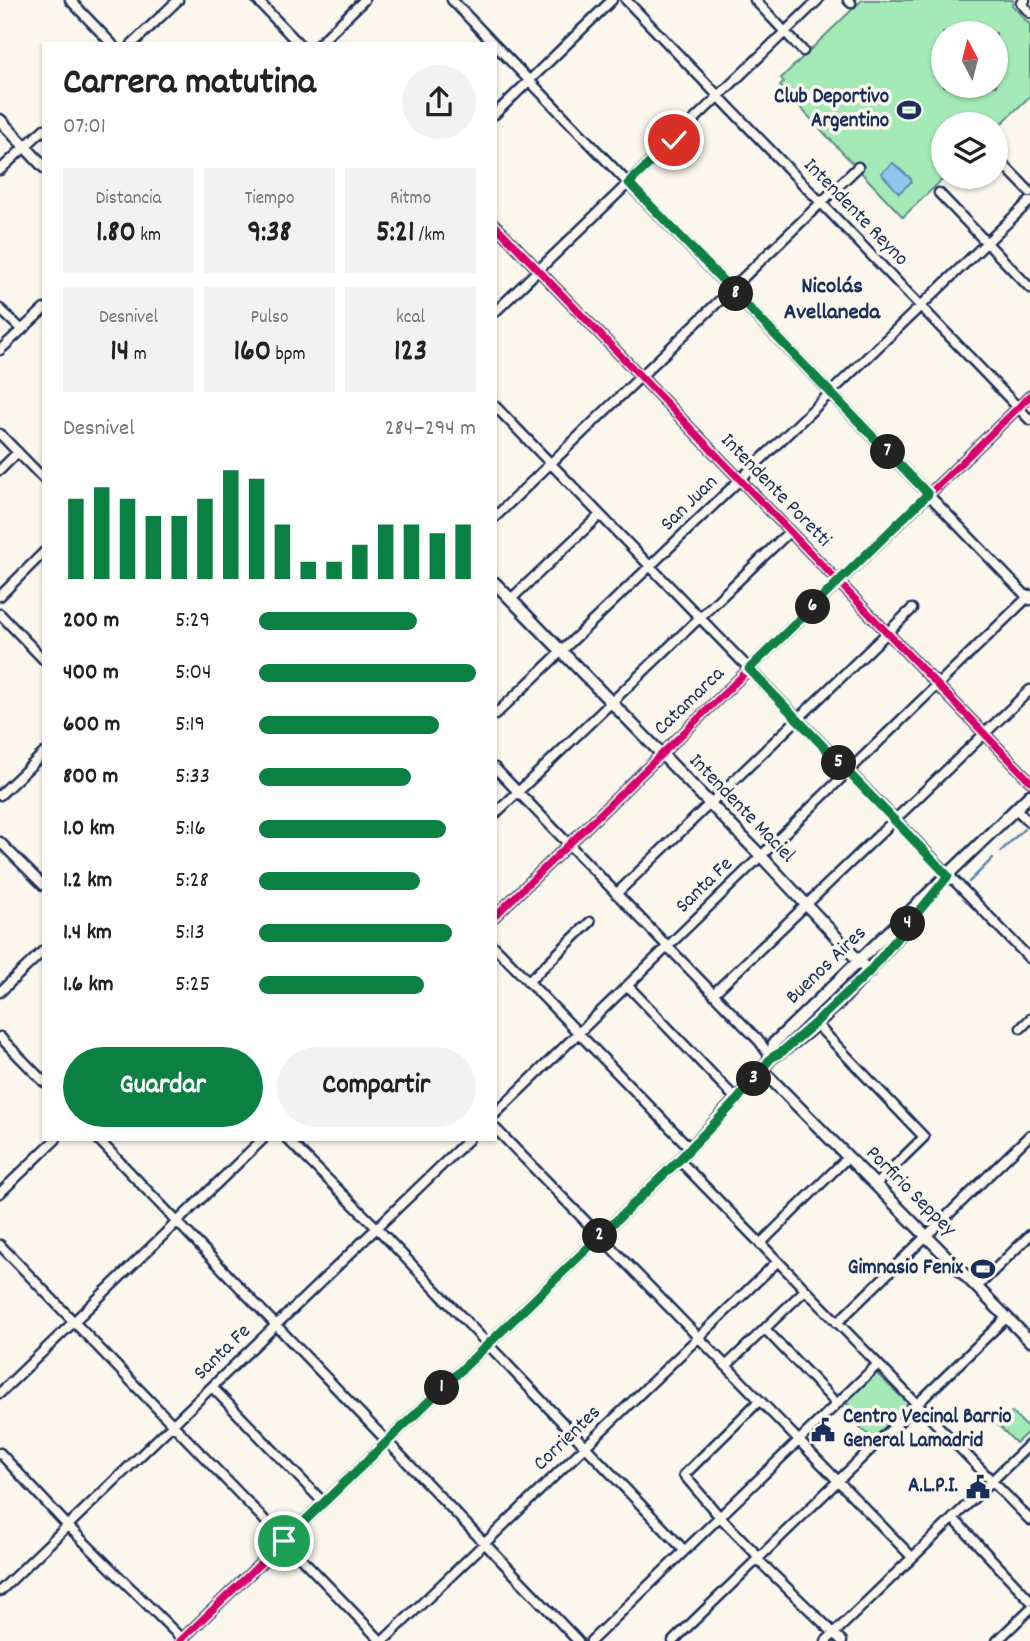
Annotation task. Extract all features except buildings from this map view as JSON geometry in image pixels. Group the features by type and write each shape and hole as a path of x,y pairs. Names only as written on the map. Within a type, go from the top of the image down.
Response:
{"main road":[{"path":"0,120 42,165"},
{"name":"Intendente Maciel","path":"497,585 761,856 869,972"},
{"name":"Buenos Aires","path":"771,1058 774,1043 1030,795"},
{"name":"Buenos Aires","path":"762,1070 771,1058 815,1023 869,972 948,876"},
{"name":"Porfirio Seppey","path":"762,1070 1029,1338"}],"street":[{"path":"70,0 110,42"},
{"path":"134,42 178,0"},
{"path":"257,0 297,42"},
{"path":"323,42 364,0"},
{"path":"452,0 493,42"},
{"path":"497,112 612,0"},
{"name":"Intendente Reyno","path":"626,0 1030,419"},
{"path":"755,0 803,51"},
{"path":"497,311 818,0"},
{"path":"1023,2 1030,13"},
{"path":"497,46 1029,597"},
{"path":"0,170 42,131"},
{"path":"497,515 858,167"},
{"path":"1008,169 1030,192"},
{"path":"939,193 1030,288"},
{"name":"San Juan","path":"497,713 1030,201"},
{"name":"Intendente Poretti","path":"497,227 1030,782"},
{"path":"0,309 22,330"},
{"path":"0,351 42,311"},
{"name":"Catamarca","path":"497,914 1030,396"},
{"path":"497,408 1030,959"},
{"path":"0,434 42,477"},
{"path":"0,471 18,452"},
{"path":"511,599 600,515"},
{"path":"497,812 789,532"},
{"path":"0,596 42,554"},
{"name":"Santa Fe","path":"497,1112 1029,597"},
{"path":"616,894 912,609"},
{"path":"0,614 42,658"},
{"path":"713,994 1030,690"},
{"path":"0,795 42,755"},
{"path":"497,770 760,1042 771,1058"},
{"path":"1016,809 1030,823"},
{"path":"0,842 42,884"},
{"path":"528,982 590,922"},
{"path":"497,949 690,1148"},
{"path":"0,992 42,952"},
{"path":"628,986 737,1100"},
{"path":"1021,1028 1030,1019"},
{"path":"815,1023 924,1137 875,1185"},
{"path":"0,1037 42,1080"},
{"name":"Buenos Aires","path":"182,1640 679,1160 762,1070"},
{"path":"497,1130 912,1557"},
{"path":"837,1323 1029,1138"},
{"path":"0,1193 54,1141"},
{"path":"100,1141 578,1641"},
{"path":"0,1392 261,1141"},
{"path":"289,1141 377,1228 684,1550"},
{"name":"Santa Fe","path":"0,1591 467,1141"},
{"path":"760,1244 848,1157"},
{"path":"679,1160 1030,1520"},
{"path":"977,1287 1030,1234"},
{"path":"0,1245 382,1641"},
{"name":"Corrientes","path":"382,1641 777,1262"},
{"path":"726,1366 805,1290"},
{"path":"673,1641 1007,1317"},
{"path":"765,1329 836,1403"},
{"path":"590,1641 877,1365"},
{"path":"212,1387 323,1502"},
{"path":"759,1401 684,1475 758,1558 842,1641"},
{"path":"826,1641 1030,1444"},
{"path":"0,1454 182,1640"},
{"path":"953,1518 1030,1600"},
{"path":"997,1641 1030,1609"}],"green space":[{"name":"Club Deportivo Argentino","path":"862,0 1013,0 1012,5 1030,25 1030,96 1008,117 1008,112 931,112 932,189 903,217 780,86 784,82 781,78"},
{"path":"876,1373 908,1403 873,1440 858,1425 863,1419 845,1402"},
{"path":"1012,1412 1030,1430 1016,1443 998,1425"}],"water":[{"path":"893,163 911,179 899,193 881,173"}],"waterway":[{"path":"1000,852 1024,829"},
{"path":"969,882 993,858"}],"cycle path":[{"path":"497,227 1030,781"},
{"path":"497,914 1030,396"},
{"path":"180,1641 679,1160 762,1070"}],"place":[{"name":"Club Deportivo Argentino","path":"909,110"},
{"name":"Gimnasio Fenix","path":"983,1269"},
{"name":"Centro Vecinal Barrio General Lamadrid","path":"823,1430"},
{"name":"A.L.P.I.","path":"978,1487"}],"district":[{"name":"Nicolás Avellaneda","path":"832,300"}],"route":[{"path":"284,1541 679,1160 737,1100 771,1058 815,1023 869,972 948,876 749,669 928,494 629,183 674,140"}]}
